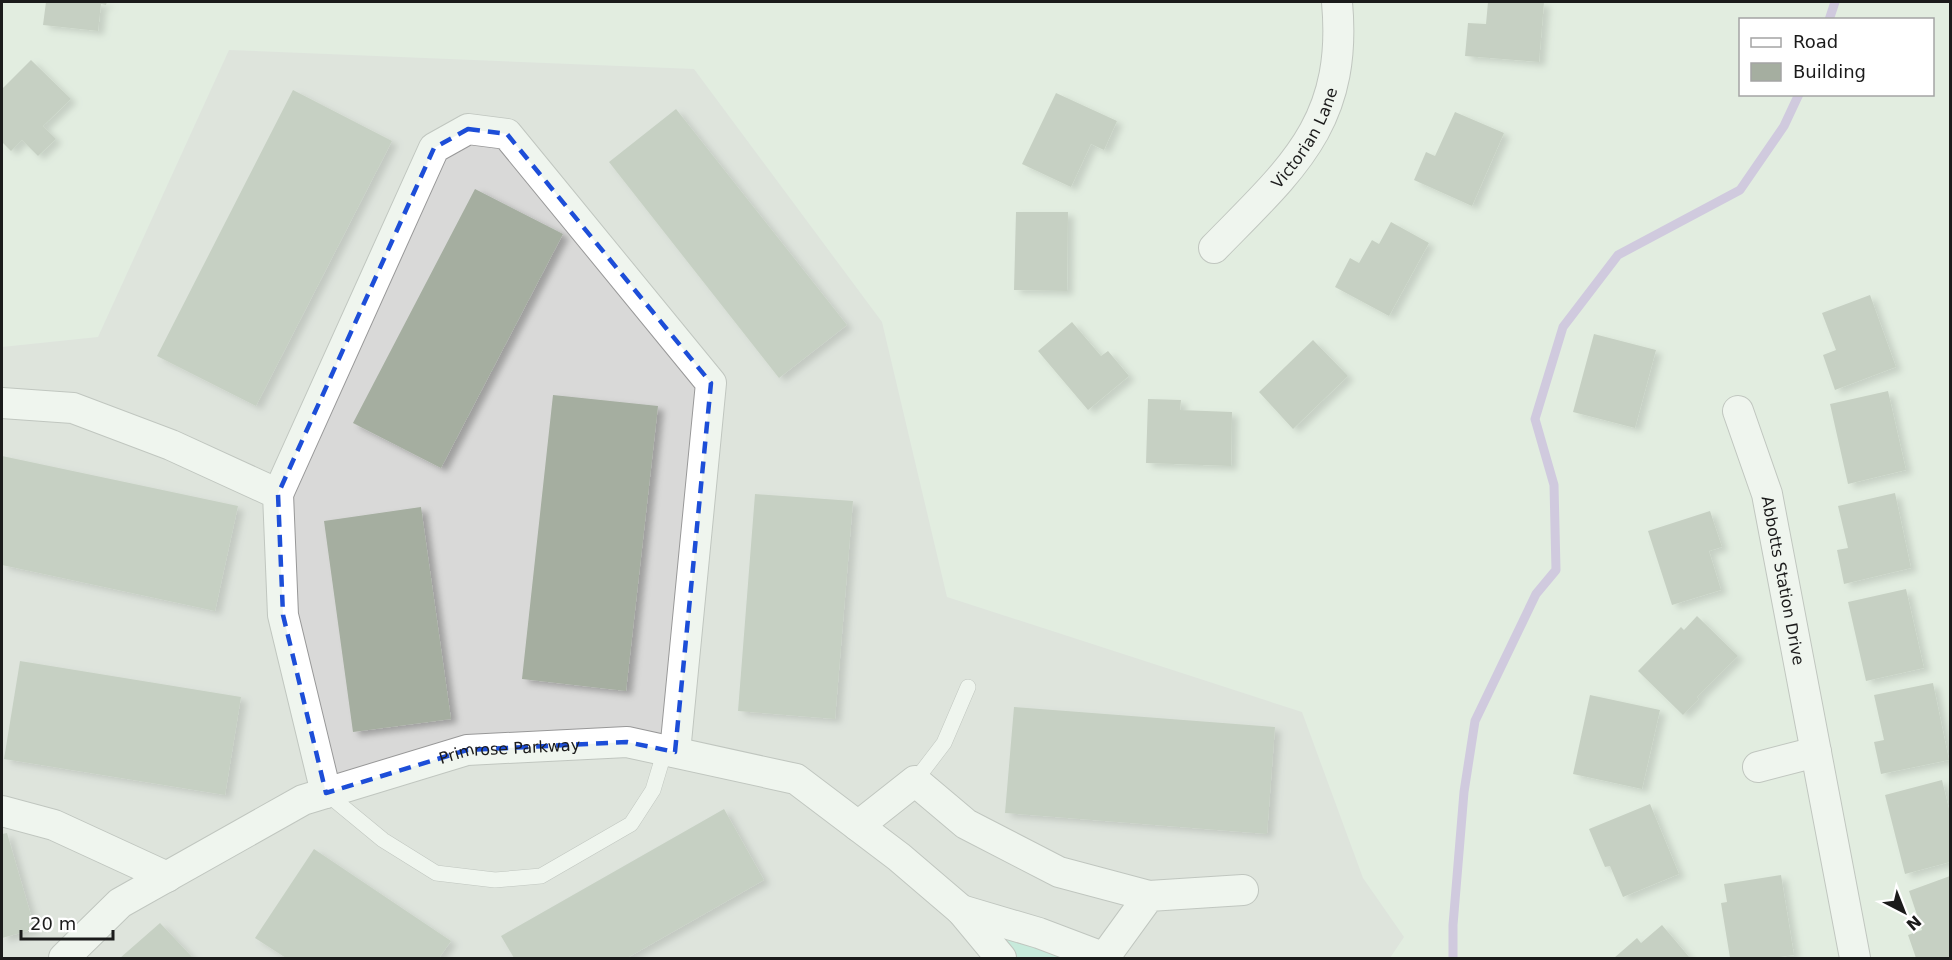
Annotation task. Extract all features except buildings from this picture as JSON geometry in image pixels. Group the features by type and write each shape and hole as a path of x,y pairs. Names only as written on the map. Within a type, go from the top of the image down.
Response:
{"street":[{"name":"Victorian Lane","path":"1214,248 1285,175 1307,146 1324,114 1336,76 1340,33 1337,2"},
{"path":"326,793 283,615 278,494 434,148 468,129 507,134 711,383 670,751"},
{"path":"2,403 73,408 171,445 278,494"},
{"name":"Abbotts Station Drive","path":"1738,411 1767,494 1855,958"},
{"name":"Primrose Parkway","path":"64,958 120,903 303,800 467,750 627,741 796,779 961,910 1001,958"},
{"path":"1758,767 1816,752"},
{"path":"858,826 915,781 966,824 1059,872 1149,896 1243,890"},
{"path":"2,811 54,825 167,877"},
{"path":"1104,958 1149,896"},
{"name":"Primrose Parkway","path":"961,910 1039,933 1104,958"}],"lane":[{"path":"915,781 944,743 968,687"},
{"path":"326,793 383,840 436,873 495,880 541,876 631,824 653,790 670,751"}],"highlighted area":[{"path":"468,129 507,134 711,383 675,752 627,742 467,750 326,793 283,615 278,494 434,148"}],"shaded area":[{"path":"229,50 694,69 882,322 947,597 1302,712 1363,878 1404,937 1390,958 2,958 2,347 98,337"},
{"path":"992,925 1073,958 1016,958"}],"waterway":[{"path":"1830,18 1835,2"},
{"path":"1453,958 1453,925 1464,792 1475,721 1536,594 1556,570 1554,485 1535,419 1563,327 1618,255 1740,190 1784,126 1798,96"}]}
